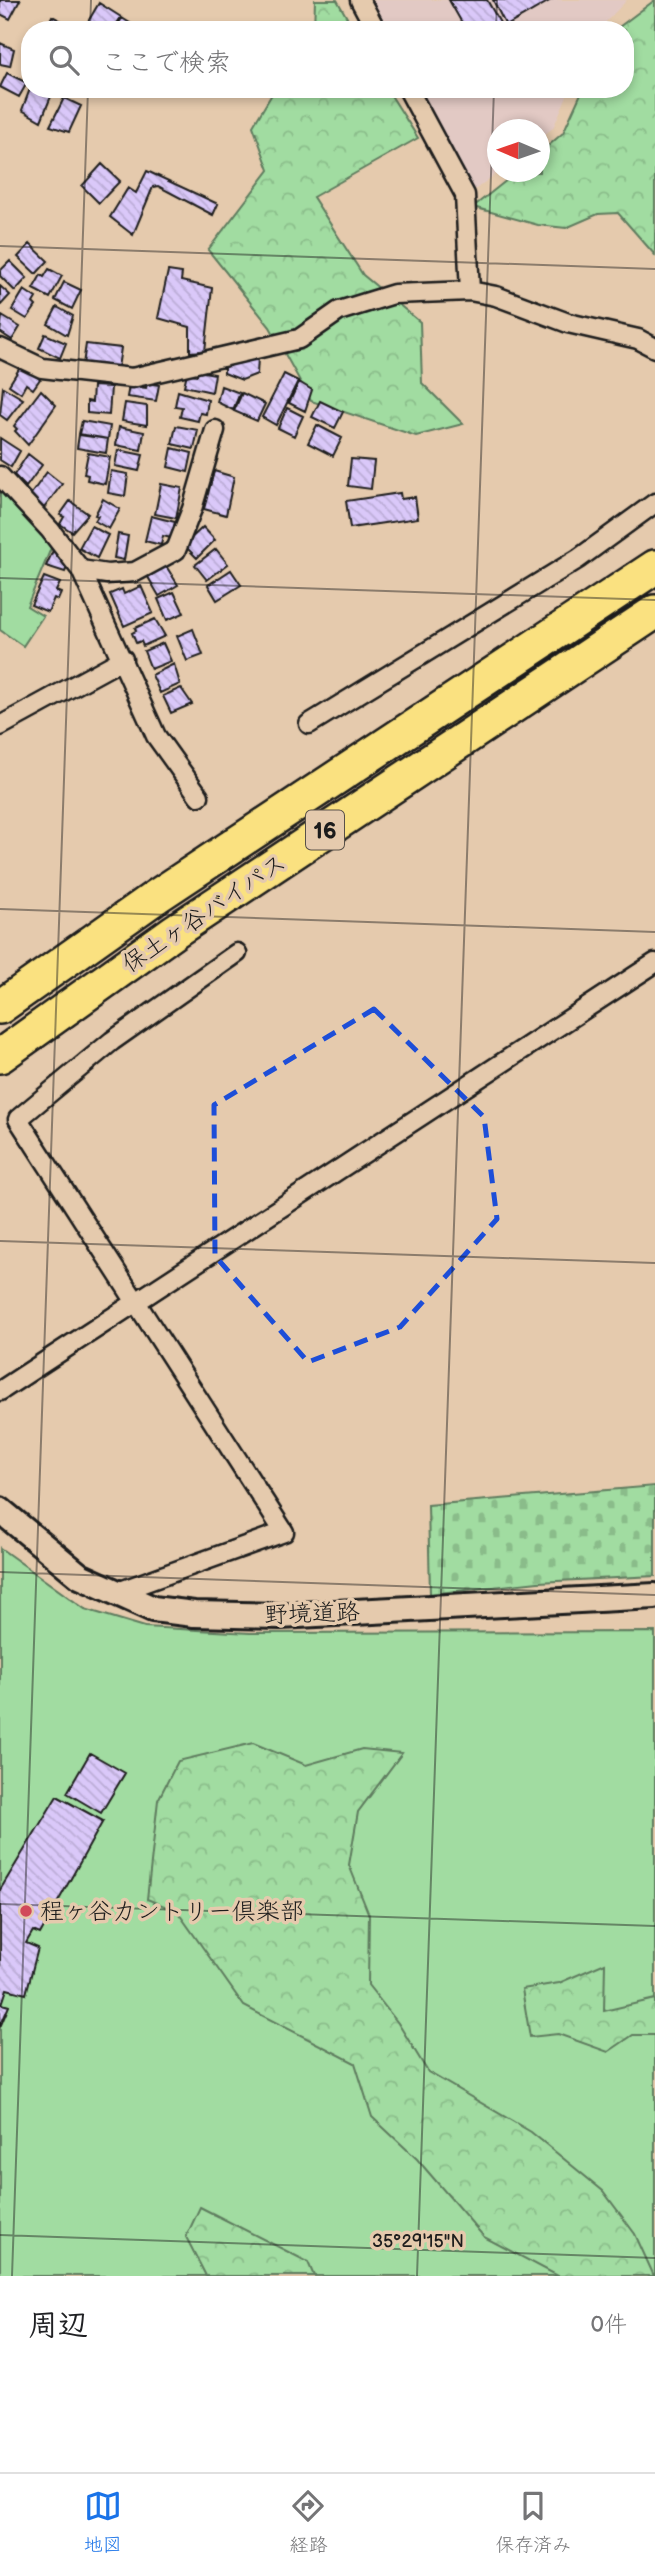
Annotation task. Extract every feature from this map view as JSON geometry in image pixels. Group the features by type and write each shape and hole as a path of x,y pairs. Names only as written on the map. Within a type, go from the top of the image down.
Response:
{"highway":[{"name":"保土ヶ谷バイパス","path":"0,1007 157,895 655,567"},
{"name":"保土ヶ谷バイパス","path":"0,1056 175,931 655,612"}],"street":[{"path":"360,0 371,21"},
{"path":"413,98 466,195 470,291"},
{"path":"0,348 42,368 132,378 299,339 339,311 394,293 470,291 496,296 568,323 638,339 655,348"},
{"path":"81,570 107,575 135,572 176,550 192,509 215,430"},
{"path":"0,476 50,530 81,570 84,582 123,659 156,736 199,796"},
{"path":"309,724 578,559 655,503"},
{"path":"0,726 123,659"},
{"path":"115,1593 284,1532 18,1119 112,1041 237,954"},
{"path":"0,1391 655,963"},
{"name":"野境道路","path":"0,1510 80,1576 153,1609 194,1614 280,1616 655,1596"}],"highlighted area":[{"path":"374,1009 484,1117 497,1219 400,1327 308,1362 215,1256 214,1105"}],"shaded area":[{"path":"368,0 627,0 607,21 379,21"},
{"path":"421,98 566,98 550,130 550,119 487,119 487,180 472,192"}],"green space":[{"path":"315,0 337,0 349,21 314,21"},
{"path":"655,0 655,255 618,213 598,214 566,228 538,225 473,207 504,182 550,182 550,144 563,133 579,98 634,98 634,21 627,21"},
{"path":"270,98 393,98 418,138 313,197 363,275 420,322 422,383 463,424 416,436 311,401 270,327 208,250 269,170 253,126"},
{"path":"0,486 54,541 27,606 43,616 23,646 0,630"},
{"path":"655,1486 655,1576 538,1582 430,1594 428,1505"},
{"name":"程ヶ谷カントリー倶楽部","path":"0,1548 85,1609 145,1627 250,1633 655,1632 655,2276 0,2276"},
{"path":"253,1743 306,1765 362,1749 402,1753 358,1812 349,1865 369,1915 368,1985 398,2023 428,2072 531,2132 603,2191 635,2234 654,2276 558,2276 484,2237 417,2159 372,2117 355,2063 244,2006 177,1911 147,1899 158,1800 178,1761"},
{"path":"605,1963 604,2011 655,1999 655,2035 633,2035 608,2052 558,2034 530,2037 522,1989 559,1983"},
{"path":"200,2207 308,2262 314,2276 206,2276 186,2237"}],"building":[{"path":"0,0 20,0 10,19 0,14"},
{"path":"449,0 487,0 499,21 461,21"},
{"path":"493,0 551,0 515,21 504,21"},
{"path":"99,3 121,17 119,21 88,21"},
{"path":"0,43 14,49 10,66 0,64"},
{"path":"7,73 21,80 19,97 0,87"},
{"path":"27,98 50,98 41,121 22,110"},
{"path":"64,98 81,106 69,132 50,126"},
{"path":"102,164 120,181 99,203 82,186"},
{"path":"147,171 218,204 213,215 158,186 153,187 133,235 110,217 128,188 136,193"},
{"path":"30,244 48,261 36,274 18,257"},
{"path":"10,261 27,278 15,291 0,276 0,271"},
{"path":"49,269 62,276 50,298 33,289 41,275 44,277"},
{"path":"168,271 182,273 181,281 212,288 205,351 190,352 190,327 158,318"},
{"path":"64,282 81,290 72,309 55,300"},
{"path":"0,286 10,295 0,306"},
{"path":"24,290 36,298 33,303 36,306 27,319 12,310"},
{"path":"57,307 73,316 67,335 48,324"},
{"path":"2,316 20,327 12,340 0,332"},
{"path":"45,334 66,343 60,358 39,348"},
{"path":"86,344 121,348 118,368 83,364"},
{"path":"258,358 257,374 242,380 224,373 224,363"},
{"path":"21,366 40,379 33,389 26,384 21,393 9,385"},
{"path":"198,371 215,374 212,392 184,386 187,373 197,375"},
{"path":"284,374 298,381 276,425 262,417"},
{"path":"299,382 312,390 305,411 289,403"},
{"path":"147,383 159,385 156,401 127,397 129,386 146,388"},
{"path":"93,386 111,387 109,415 87,413 87,401 92,402"},
{"path":"221,386 240,393 233,410 217,402"},
{"path":"3,387 23,399 7,420 0,415"},
{"path":"41,390 56,405 28,445 15,431 17,429 14,426"},
{"path":"178,391 208,400 206,414 200,413 198,421 180,417 182,407 175,406"},
{"path":"242,393 265,404 257,421 234,411"},
{"path":"320,401 343,412 335,428 312,417"},
{"path":"125,403 147,406 147,425 122,421"},
{"path":"287,408 303,416 294,436 278,428"},
{"path":"82,421 110,426 108,439 79,434"},
{"path":"317,425 342,438 333,456 308,443"},
{"path":"176,426 198,430 194,449 172,444"},
{"path":"119,427 144,432 141,450 116,445"},
{"path":"79,435 108,439 106,453 77,448"},
{"path":"0,438 20,451 11,467 0,460"},
{"path":"172,448 192,453 188,472 168,467"},
{"path":"118,450 143,455 139,471 115,466"},
{"path":"88,453 110,457 105,484 87,480 88,475 84,474"},
{"path":"28,454 42,465 26,487 14,475"},
{"path":"351,459 374,461 371,489 348,486"},
{"path":"111,471 128,474 125,496 108,493"},
{"path":"214,471 234,477 226,515 204,509"},
{"path":"47,472 62,484 44,508 31,498 31,494"},
{"path":"161,484 182,488 176,518 155,514"},
{"path":"400,493 401,499 415,497 418,518 350,528 346,501"},
{"path":"103,499 120,509 109,529 95,521"},
{"path":"70,501 88,514 72,532 60,524 64,517 60,515"},
{"path":"151,516 175,522 171,538 163,536 161,545 145,541"},
{"path":"91,526 108,535 97,558 79,548"},
{"path":"203,527 215,540 197,558 184,545"},
{"path":"118,534 128,536 124,560 114,558"},
{"path":"56,544 70,561 65,572 46,566"},
{"path":"216,549 228,564 207,580 195,565"},
{"path":"166,566 178,585 159,596 148,577"},
{"path":"231,570 241,585 217,600 208,585"},
{"path":"44,577 60,583 56,591 61,593 58,600 54,598 48,612 31,605"},
{"path":"141,586 153,613 124,626 110,594 122,589 124,594"},
{"path":"174,592 184,613 167,620 158,599"},
{"path":"155,619 165,636 143,646 141,641 136,643 132,633 136,631 135,628"},
{"path":"193,629 203,655 187,661 177,636"},
{"path":"163,643 171,661 151,669 144,651"},
{"path":"174,664 180,684 160,693 152,675"},
{"path":"181,688 192,704 171,713 163,696"},
{"path":"90,1753 125,1773 101,1813 67,1793"},
{"name":"程ヶ谷カントリー倶楽部","path":"57,1796 103,1821 40,1934 33,1931 26,1943 38,1948 26,1994 7,1989 2,2004 9,2006 0,2027 0,1890"}],"place":[{"name":"程ヶ谷カントリー倶楽部","path":"26,1911"}]}
